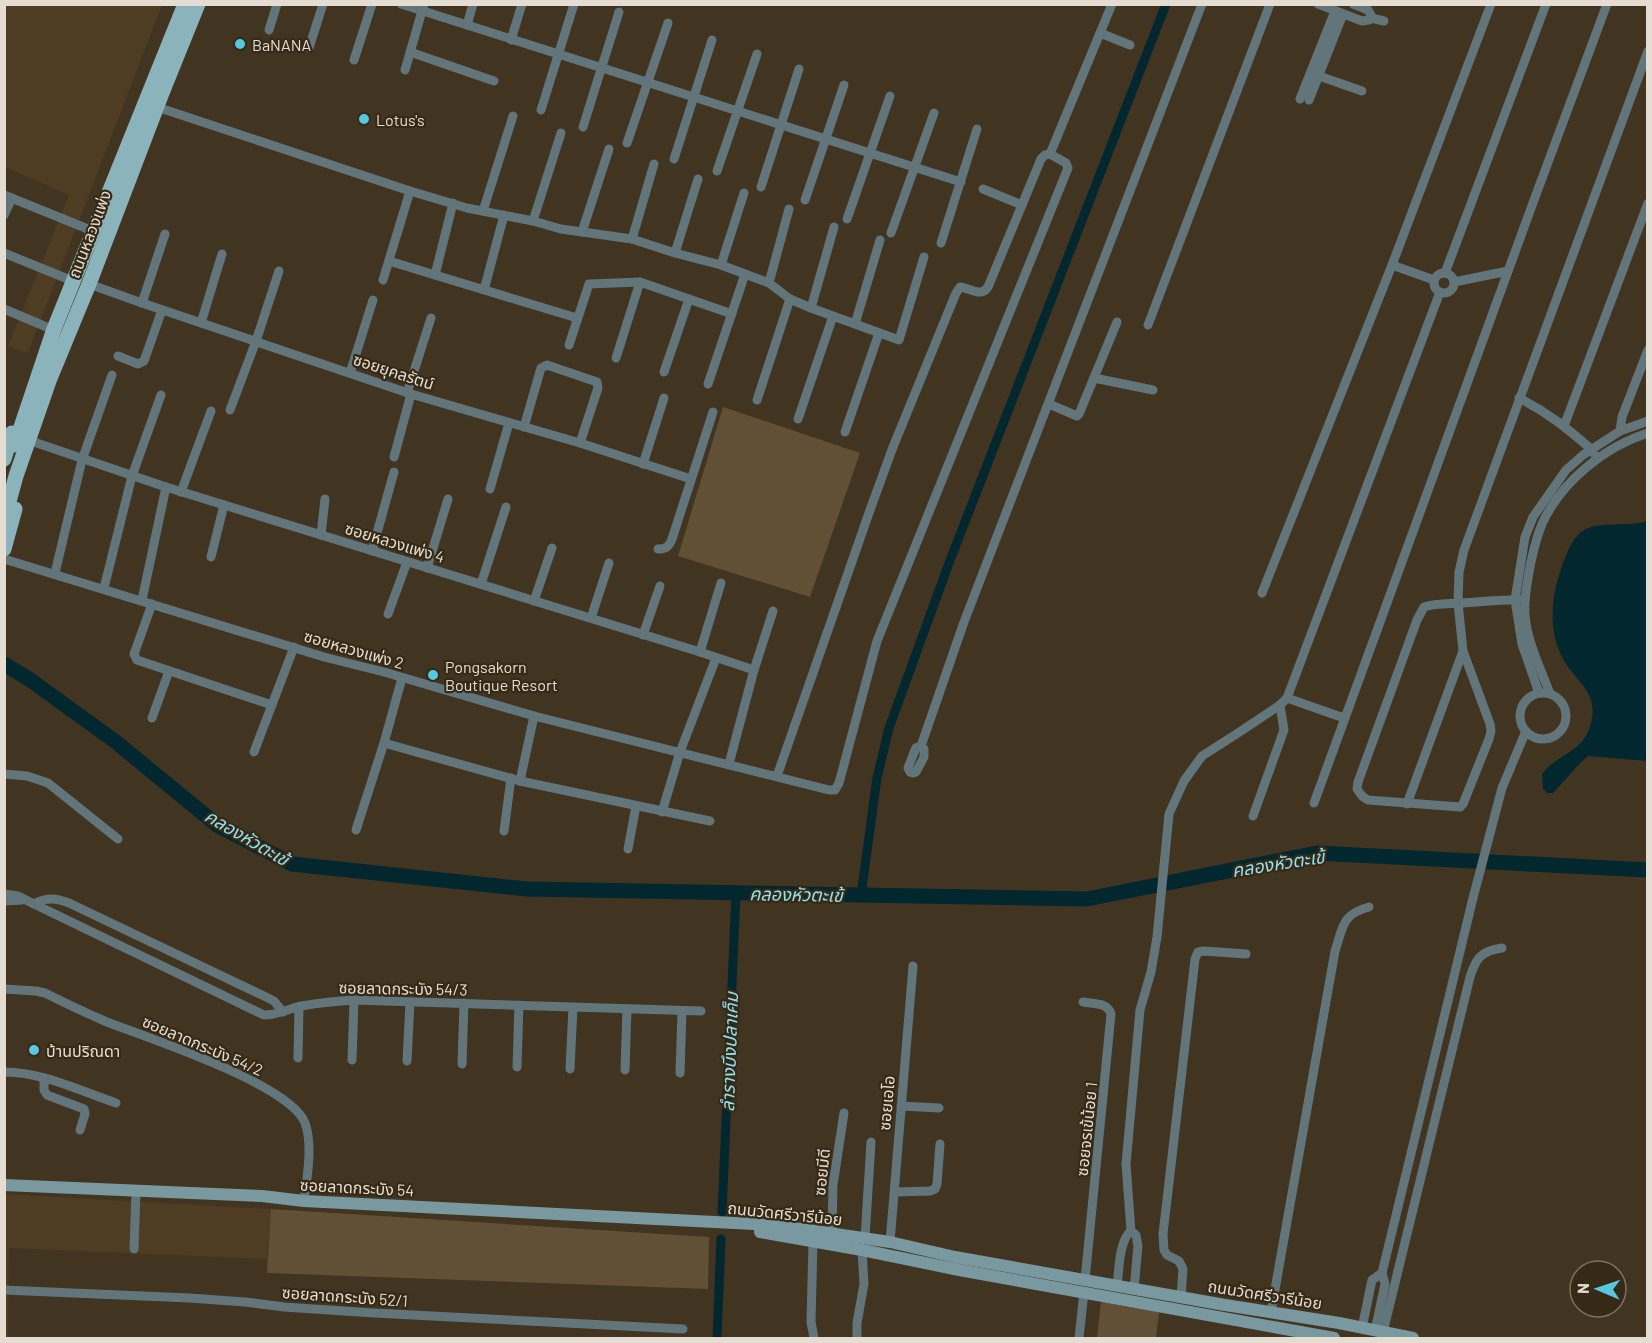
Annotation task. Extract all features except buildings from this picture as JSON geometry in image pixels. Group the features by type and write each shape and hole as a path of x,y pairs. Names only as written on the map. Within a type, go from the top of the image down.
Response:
{"main road":[{"name":"ถนนหลวงแพ่ง","path":"4,459 7,442 35,363 176,4"},
{"path":"4,520 10,478 54,329 185,4"},
{"path":"4,497 31,415 125,180 191,4"},
{"name":"ถนนหลวงแพ่ง","path":"10,478 28,441 49,381 198,4"},
{"path":"4,549 23,478 28,441"},
{"name":"ซอยลาดกระบัง 54","path":"4,1185 262,1196 304,1201 708,1223"},
{"name":"ถนนวัดศรีวารีน้อย","path":"708,1223 754,1224 832,1234 936,1266 1085,1286 1117,1286 1271,1312 1371,1334 1413,1338"},
{"name":"ถนนวัดศรีวารีน้อย","path":"708,1223 813,1242 864,1244 890,1242 1334,1338"}],"street":[{"path":"269,30 277,4"},
{"path":"309,48 323,4"},
{"path":"354,60 372,4"},
{"path":"401,4 423,8 466,25 961,182"},
{"path":"466,25 473,4"},
{"path":"511,39 522,4"},
{"path":"541,110 574,4"},
{"path":"777,776 893,447 956,293 960,286 980,293 986,291 1041,159 1050,154 1112,4"},
{"path":"921,746 964,622 1202,4"},
{"path":"1148,325 1270,4"},
{"path":"1318,4 1365,22 1370,11"},
{"path":"1353,4 1370,11 1384,21"},
{"path":"1262,593 1392,265 1491,4"},
{"path":"1445,273 1546,4"},
{"path":"1314,803 1607,4"},
{"path":"405,70 423,8"},
{"path":"582,127 619,12"},
{"path":"1339,13 1318,76 1305,99 1339,13"},
{"path":"627,143 668,22"},
{"path":"1100,33 1130,45"},
{"path":"674,159 712,40"},
{"path":"1525,600 1458,603 1424,607 1417,620 1358,782 1357,789 1362,796 1368,800 1460,807 1489,739 1490,724 1463,651 1458,603 1459,572 1464,550 1647,51"},
{"path":"410,52 494,81"},
{"path":"717,171 757,54"},
{"path":"761,187 799,69"},
{"path":"1318,76 1362,91"},
{"path":"805,200 844,85"},
{"path":"847,219 890,96"},
{"path":"157,107 410,191 561,230 632,239 721,265 769,283 790,298 811,308 899,340 924,257"},
{"path":"891,233 934,113"},
{"path":"483,211 513,116"},
{"path":"941,243 977,129"},
{"path":"533,221 561,133"},
{"path":"582,232 609,149"},
{"name":"ซอยหลวงแพ่ง 2","path":"4,559 294,647 534,716 835,790 877,641 1066,173 1068,165 1050,154"},
{"path":"632,239 654,164"},
{"path":"675,253 698,179"},
{"path":"983,189 1022,205"},
{"path":"383,280 410,191"},
{"path":"721,265 744,193"},
{"path":"4,215 8,196 88,229"},
{"path":"435,275 453,203"},
{"path":"1564,426 1647,203"},
{"path":"769,283 789,209"},
{"path":"484,290 504,215"},
{"path":"811,308 834,227"},
{"path":"142,303 165,234"},
{"path":"855,324 880,240"},
{"path":"4,253 69,279"},
{"path":"201,323 222,254"},
{"path":"389,261 578,318"},
{"path":"1392,265 1434,280"},
{"path":"230,410 279,271"},
{"path":"1454,282 1508,271"},
{"path":"1445,273 1451,276 1454,286 1443,293 1435,287 1434,280 1438,274 1445,273"},
{"path":"708,384 745,274"},
{"path":"569,345 589,284 640,282 732,314"},
{"path":"616,358 640,282"},
{"name":"ซอยยุคลรัตน์","path":"89,284 409,393 580,443 691,479"},
{"path":"1134,1289 1138,1246 1136,1235 1131,1231 1126,1164 1140,1010 1151,972 1157,937 1169,814 1184,781 1202,756 1238,734 1287,698 1440,292"},
{"path":"757,400 790,298"},
{"path":"664,372 689,299"},
{"path":"350,373 373,300"},
{"path":"4,309 50,328"},
{"path":"118,356 138,364 144,361 162,310"},
{"path":"798,419 833,316"},
{"path":"394,457 409,393 431,318"},
{"path":"1049,404 1078,416 1117,322"},
{"path":"845,432 879,333"},
{"path":"1620,431 1647,350"},
{"path":"524,427 541,368 547,365 597,382 598,388 580,443"},
{"path":"55,573 82,460 112,375"},
{"path":"1094,378 1154,390"},
{"path":"104,588 132,476 162,395"},
{"path":"643,464 664,398"},
{"path":"1519,398 1541,409 1564,426 1591,449 1597,459"},
{"path":"182,492 211,411"},
{"path":"657,549 665,549 670,545 713,412"},
{"path":"1539,693 1522,644 1515,600 1525,537 1533,517 1566,470 1591,449 1620,431 1647,421"},
{"path":"490,489 509,423"},
{"path":"1550,694 1533,649 1525,616 1530,561 1542,524 1558,497 1574,478 1604,453 1634,437 1647,433"},
{"name":"ซอยหลวงแพ่ง 4","path":"28,441 166,488 754,670"},
{"path":"372,551 394,472"},
{"path":"142,600 166,488"},
{"path":"321,536 325,499"},
{"path":"427,568 448,499"},
{"path":"211,557 224,506"},
{"path":"481,584 506,507"},
{"path":"534,601 552,548"},
{"path":"388,614 407,562"},
{"path":"591,618 609,563"},
{"path":"700,652 721,583"},
{"path":"643,634 660,586"},
{"path":"152,604 134,657 140,662 272,705"},
{"path":"729,764 754,670 773,611"},
{"path":"254,752 294,647"},
{"path":"1407,804 1463,651"},
{"path":"662,812 680,752 716,658"},
{"path":"152,718 169,671"},
{"path":"356,830 402,678"},
{"path":"1539,693 1557,697 1565,710 1566,718 1560,732 1547,739 1532,736 1521,724 1521,708 1526,701 1539,693"},
{"path":"1287,698 1344,718"},
{"path":"1253,816 1284,730 1280,705"},
{"path":"504,831 515,779 534,716"},
{"path":"1371,1334 1372,1280 1382,1273 1502,788 1526,731"},
{"path":"384,743 515,779 710,821"},
{"path":"4,774 27,776 48,783 118,839"},
{"path":"628,849 636,806"},
{"name":"ซอยลาดกระบัง 54/3","path":"4,894 11,894 34,904 259,1013 272,1015 299,1007 354,1000 701,1011"},
{"path":"34,904 50,898 69,903 274,1001 283,1012"},
{"name":"ซอยลาดกระบัง 54/3","path":"4,901 24,900"},
{"path":"1271,1312 1335,951 1343,926 1350,914 1369,907"},
{"path":"1371,1334 1474,964 1481,955 1489,950 1502,948"},
{"path":"1181,1297 1183,1269 1179,1262 1167,1255 1164,1250 1163,1234 1195,959 1198,952 1204,951 1246,954"},
{"name":"ซอยเอโอ","path":"890,1242 913,966"},
{"name":"ซอยลาดกระบัง 54/2","path":"4,989 45,993 104,1020 238,1073 265,1087 291,1106 305,1123 309,1148 304,1201"},
{"path":"352,1060 354,1000"},
{"path":"407,1061 410,1002"},
{"name":"ซอยจรเข้น้อย 1","path":"1083,1002 1108,1007 1111,1014 1085,1286"},
{"path":"462,1064 464,1003"},
{"path":"517,1067 519,1005"},
{"path":"298,1058 299,1007"},
{"path":"570,1070 573,1007"},
{"path":"625,1070 627,1009"},
{"path":"680,1073 682,1011"},
{"path":"4,1072 20,1072 44,1078 116,1104"},
{"path":"44,1078 44,1090 47,1095 84,1109 80,1130"},
{"path":"901,1106 939,1108"},
{"name":"ซอยมีดี","path":"832,1234 833,1185 844,1113"},
{"path":"856,1338 864,1284 864,1244 871,1142"},
{"path":"895,1192 935,1189 940,1144"},
{"path":"134,1249 136,1191"},
{"path":"1117,1286 1123,1245 1126,1235 1131,1231"},
{"path":"813,1242 811,1322 814,1338"},
{"path":"1079,1338 1085,1286"},
{"name":"ซอยลาดกระบัง 52/1","path":"4,1290 189,1298 374,1313 683,1329"}],"shaded area":[{"path":"5,5 162,5 28,353 8,346 69,195 5,167"},
{"path":"723,407 860,453 810,597 678,556"},
{"path":"4,1194 271,1209 267,1259 9,1248 8,1338 5,1338"},
{"path":"271,1209 709,1237 708,1289 267,1273"},
{"path":"1101,1302 1159,1312 1156,1338 1097,1338"}],"water":[{"path":"1647,521 1647,761 1588,756 1553,793 1547,793 1543,788 1542,774 1582,741 1591,723 1593,712 1589,695 1563,659 1555,637 1553,603 1561,569 1572,542 1584,530 1590,527"}],"waterway":[{"path":"861,895 877,778 889,728 949,563 1166,4"},
{"name":"คลองหัวตะเข้","path":"4,664 29,679 116,742 217,825 292,864 527,889 1087,899 1317,853 1648,870"},
{"name":"ลำรางบึงปลาเค็ม","path":"722,1212 736,893"},
{"name":"ลำรางบึงปลาเค็ม","path":"717,1338 721,1239"}],"place":[{"name":"BaNANA","path":"240,44"},
{"name":"Lotus's","path":"364,119"},
{"name":"Pongsakorn Boutique Resort","path":"433,675"},
{"name":"บ้านปริณดา","path":"34,1050"}]}
